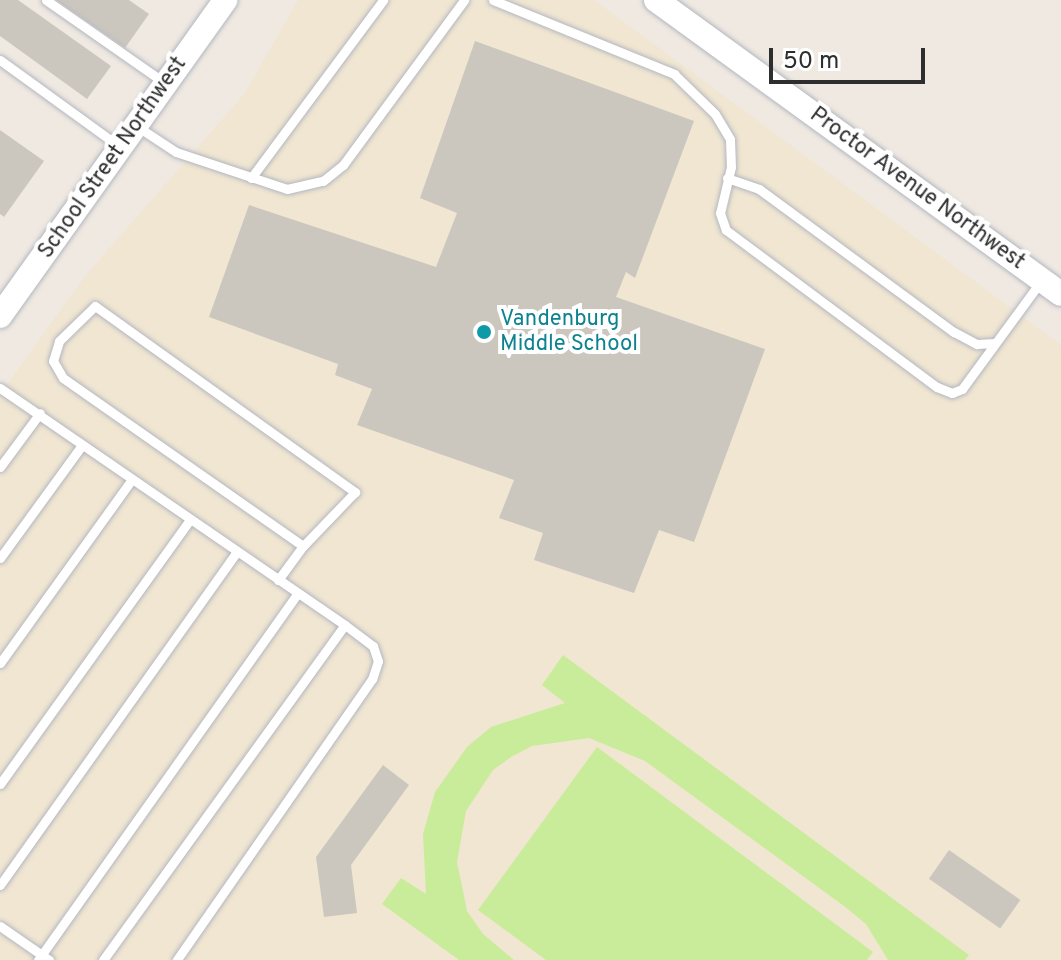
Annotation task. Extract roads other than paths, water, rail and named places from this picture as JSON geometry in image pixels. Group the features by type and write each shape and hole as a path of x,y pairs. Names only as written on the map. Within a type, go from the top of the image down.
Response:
{"street":[{"name":"School Street Northwest","path":"0,316 225,0"},
{"name":"Proctor Avenue Northwest","path":"656,0 1051,287"}],"lane":[{"path":"46,0 165,83"},
{"path":"251,178 383,0"},
{"path":"135,125 176,152 287,189 323,181 343,165 464,0"},
{"path":"493,0 674,74 715,114 730,139 720,213 726,230 937,387 952,393 962,389 995,343 1051,287"},
{"path":"0,60 120,147"},
{"path":"727,178 759,189 954,332 977,344 995,343"},
{"path":"278,580 303,546 355,492 95,306 59,341 53,361 63,378 303,546"},
{"path":"0,388 345,625 373,646 378,661 372,679 177,960"},
{"path":"0,467 40,413"},
{"path":"0,558 82,445"},
{"path":"0,663 132,479"},
{"path":"0,784 190,520"},
{"path":"0,885 237,552"},
{"path":"0,926 43,958 297,594"},
{"path":"103,960 345,625"}],"place":[{"name":"Vandenburg Middle School","path":"484,332"}]}
